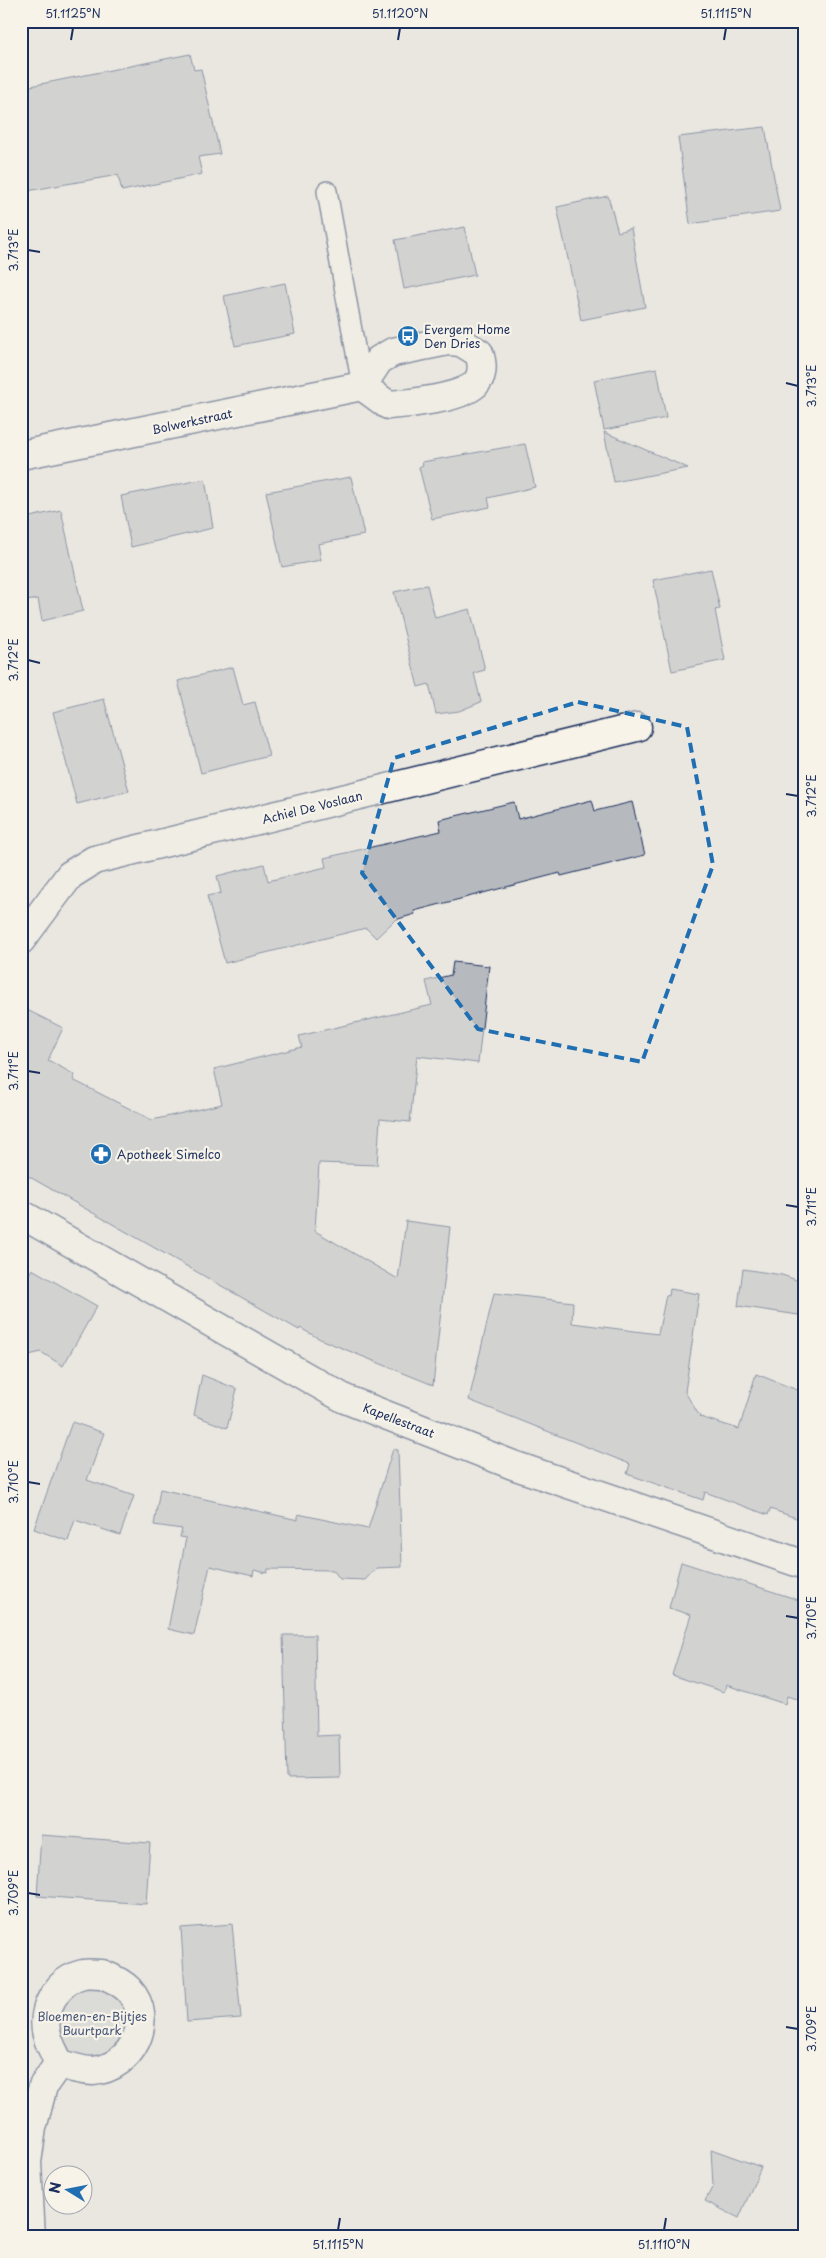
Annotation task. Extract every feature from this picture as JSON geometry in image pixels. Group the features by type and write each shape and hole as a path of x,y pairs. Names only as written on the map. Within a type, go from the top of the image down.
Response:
{"street":[{"name":"Bolwerkstraat","path":"21,455 362,386"},
{"name":"Achiel De Voslaan","path":"21,940 70,875 94,860 637,727"},
{"name":"Kapellestraat","path":"21,1214 345,1399 513,1465 805,1565"},
{"path":"31,2237 27,2162 29,2145 43,2086 59,2063"}],"lane":[{"name":"Bolwerkstraat","path":"327,191 362,386"}],"highlighted area":[{"path":"578,702 687,727 713,865 642,1062 478,1029 362,873 394,758"}],"green space":[{"name":"Bloemen-en-Bijtjes Buurtpark","path":"94,1981 125,1996 128,2043 98,2063 62,2058 52,2013 62,1994"}],"building":[{"path":"190,54 194,70 201,69 220,154 198,157 202,174 122,191 118,175 21,192 21,88"},
{"path":"765,127 780,211 690,224 678,137"},
{"path":"608,196 618,232 631,228 645,307 581,320 557,207"},
{"path":"465,227 475,275 404,289 395,240"},
{"path":"285,283 295,334 235,346 224,296"},
{"path":"657,368 666,418 604,430 594,380"},
{"path":"604,432 688,468 614,482"},
{"path":"525,444 535,487 488,498 490,507 432,519 419,467 423,465 422,462"},
{"path":"351,477 364,535 318,544 321,560 282,567 266,492"},
{"path":"205,479 213,528 131,547 121,496"},
{"path":"61,510 83,611 42,621 38,599 21,602 21,519"},
{"path":"711,569 720,609 715,610 725,660 672,671 653,580"},
{"path":"427,585 435,618 470,609 485,670 474,673 481,702 459,711 436,714 429,684 418,687 394,592"},
{"path":"233,667 243,705 255,702 269,756 201,773 178,681"},
{"path":"104,699 129,791 77,804 53,712"},
{"path":"592,800 595,811 632,802 645,855 561,876 560,873 414,911 415,914 395,920 376,938 366,928 225,963 207,896 221,893 217,876 264,864 268,881 326,867 324,858 441,831 439,820 514,802 518,819"},
{"path":"453,962 489,966 478,1063 417,1056 410,1122 380,1119 377,1165 319,1163 315,1231 398,1279 406,1221 450,1227 433,1385 322,1340 300,1328 299,1330 21,1172 21,1007 63,1028 48,1060 75,1075 73,1080 152,1120 222,1104 214,1069 302,1047 299,1036 432,1005 426,981 451,975"},
{"path":"32,1269 97,1306 63,1366 41,1352 29,1355 25,1343 21,1341 21,1288"},
{"path":"743,1269 782,1275 805,1283 805,1316 738,1306"},
{"path":"670,1289 699,1294 685,1392 700,1417 739,1429 756,1374 805,1393 805,1521 770,1509 768,1515 705,1492 703,1500 627,1474 630,1464 469,1400 494,1293 573,1302 572,1323 658,1334 666,1295 669,1296"},
{"path":"202,1375 237,1389 227,1428 194,1415"},
{"path":"72,1422 104,1433 87,1480 134,1496 120,1535 75,1520 68,1541 34,1529"},
{"path":"393,1449 398,1450 402,1567 376,1568 365,1580 340,1579 333,1570 268,1569 267,1573 254,1570 253,1576 210,1566 194,1635 168,1629 186,1538 180,1537 182,1529 154,1525 160,1489 298,1520 298,1514 368,1529"},
{"path":"681,1562 805,1602 805,1702 787,1696 785,1704 726,1685 724,1692 672,1675 691,1615 669,1608"},
{"path":"283,1635 315,1635 317,1736 339,1735 340,1778 287,1779"},
{"path":"41,1835 150,1843 146,1904 37,1896"},
{"path":"232,1924 241,2018 187,2022 181,1928"},
{"path":"711,2149 761,2167 739,2218 705,2201 713,2186"}],"place":[{"name":"Evergem Home Den Dries","path":"408,336"},
{"name":"Apotheek Simelco","path":"101,1154"}]}
